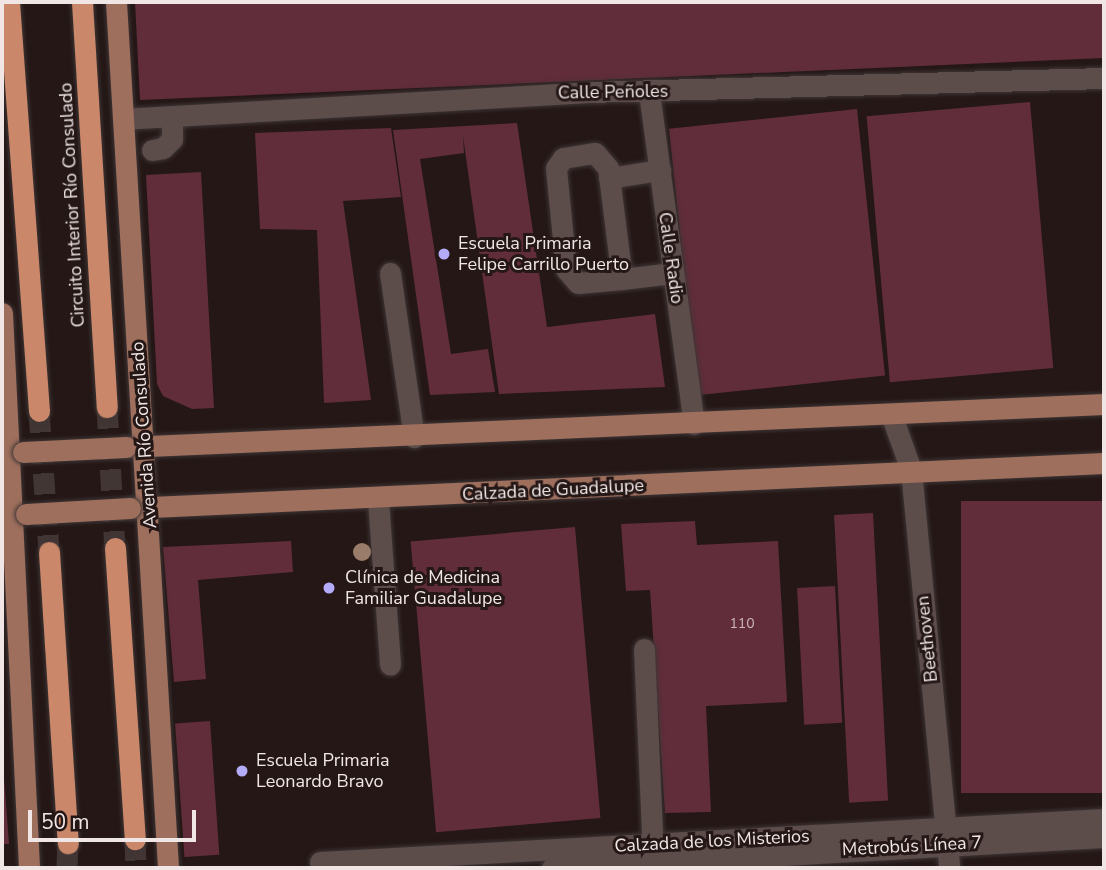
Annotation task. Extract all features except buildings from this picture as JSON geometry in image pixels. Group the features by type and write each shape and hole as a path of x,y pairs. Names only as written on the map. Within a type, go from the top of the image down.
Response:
{"highway":[{"path":"9,2 39,411"},
{"name":"Circuito Interior Río Consulado","path":"82,2 107,407"},
{"path":"115,548 135,839"},
{"path":"50,552 68,843"}],"main road":[{"name":"Avenida Río Consulado","path":"116,2 139,507 168,868"},
{"path":"2,313 12,453 29,868"},
{"path":"12,453 1104,404"},
{"name":"Calzada de Guadalupe","path":"14,515 139,507 378,500 911,470 1104,463"}],"street":[{"name":"Calle Peñoles","path":"123,119 379,101 1104,78"},
{"name":"Calle Radio","path":"649,92 694,424"},
{"path":"152,150 163,148 172,139 172,116"},
{"path":"622,279 606,161 595,153 563,158 556,168 568,275 578,283 622,279 673,272"},
{"path":"609,178 660,170"},
{"path":"390,273 414,437"},
{"name":"Beethoven","path":"891,414 911,470 949,868"},
{"path":"378,500 390,665"},
{"path":"644,649 654,854"},
{"path":"946,835 1104,819"},
{"name":"Metrobús Línea 7","path":"552,868 654,854 946,835 1104,836"},
{"name":"Calzada de los Misterios","path":"320,862 654,854"}],"tunnel":[{"path":"107,407 115,548"},
{"path":"39,411 49,552"},
{"path":"135,839 136,868"},
{"path":"67,868 68,843"}],"place":[{"name":"Escuela Primaria Felipe Carrillo Puerto","path":"444,254"},
{"name":"Clínica de Medicina Familiar Guadalupe","path":"329,588"},
{"name":"Escuela Primaria Leonardo Bravo","path":"242,771"}]}
